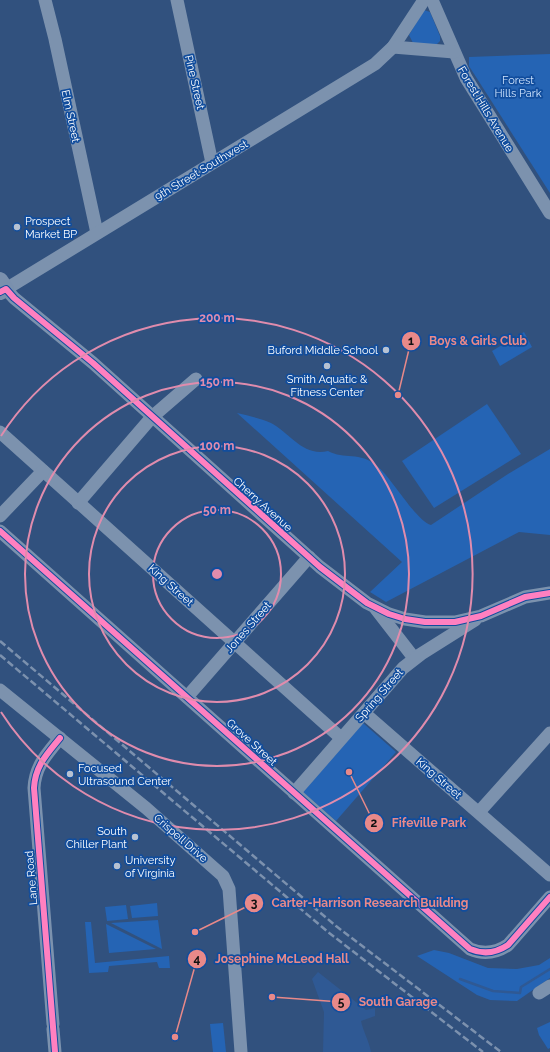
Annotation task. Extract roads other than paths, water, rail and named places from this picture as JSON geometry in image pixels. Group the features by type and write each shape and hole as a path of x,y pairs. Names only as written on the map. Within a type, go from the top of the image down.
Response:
{"street":[{"name":"Elm Street","path":"45,0 55,39 97,233"},
{"name":"Pine Street","path":"177,0 212,164"},
{"name":"9th Street Southwest","path":"2,287 97,233 342,86 383,58 424,0"},
{"name":"Forest Hills Avenue","path":"432,0 466,78 550,213"},
{"path":"392,47 454,52"},
{"name":"Cherry Avenue","path":"2,287 81,354 309,558 348,590 376,608 405,619 425,622 455,622 481,616 525,597 550,593"},
{"path":"78,503 152,417 196,379"},
{"name":"King Street","path":"0,432 341,738"},
{"path":"0,516 43,471"},
{"name":"Grove Street","path":"0,531 431,913 464,945 476,952 484,953 497,951 508,945 550,897"},
{"name":"Jones Street","path":"187,697 309,558"},
{"path":"376,608 414,658"},
{"name":"Spring Street","path":"294,793 403,668 414,658 481,616"},
{"name":"Crispell Drive","path":"0,690 208,861 219,871 226,881 229,889 241,1052"},
{"name":"King Street","path":"364,713 550,875"},
{"path":"479,812 550,733"},
{"name":"Lane Road","path":"55,1052 34,788 35,776 40,762 60,738"}],"waterway":[{"path":"460,979 493,991 520,993 521,987 550,969"}],"railway":[{"path":"0,641 336,926 501,1052"},
{"path":"0,655 328,932 483,1052"}],"place":[{"name":"Prospect Market BP","path":"17,227"},
{"name":"Buford Middle School","path":"386,350"},
{"name":"Smith Aquatic & Fitness Center","path":"327,366"},
{"name":"Boys & Girls Club","path":"398,395"},
{"name":"Fifeville Park","path":"349,772"},
{"name":"Focused Ultrasound Center","path":"70,774"},
{"name":"South Chiller Plant","path":"135,837"},
{"name":"University of Virginia","path":"117,866"},
{"name":"Carter-Harrison Research Building","path":"195,932"},
{"name":"South Garage","path":"272,997"},
{"name":"Josephine McLeod Hall","path":"175,1037"}],"park label":[{"name":"Forest Hills Park","path":"518,86"}]}
